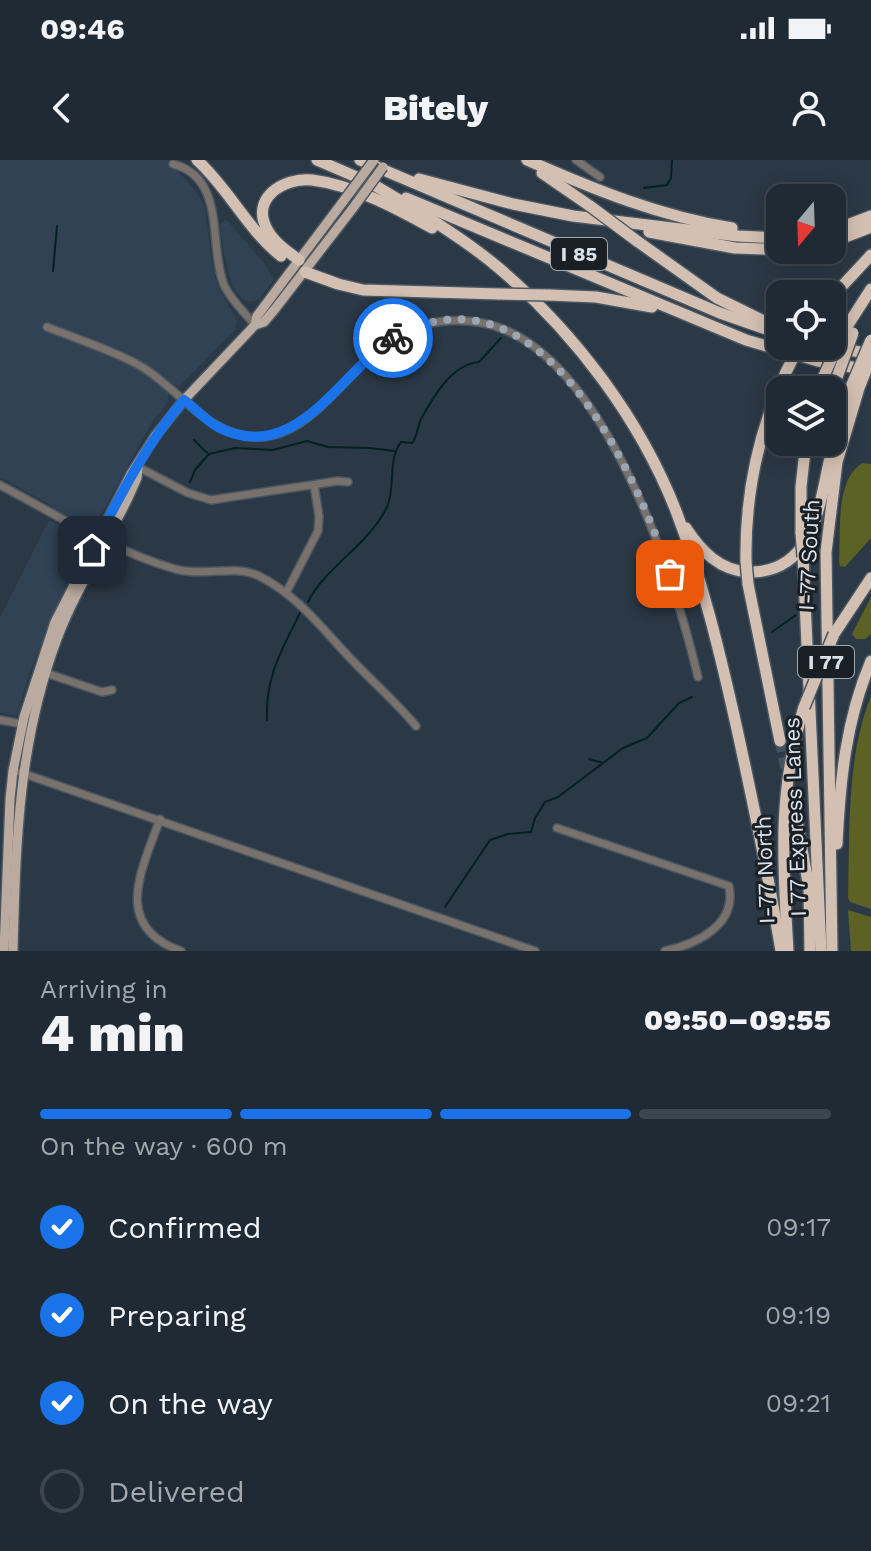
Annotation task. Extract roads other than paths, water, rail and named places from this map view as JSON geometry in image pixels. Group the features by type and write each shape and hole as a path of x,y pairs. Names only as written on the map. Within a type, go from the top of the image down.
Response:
{"highway":[{"path":"197,160 215,177 265,242 299,266 338,284 363,290 609,298 680,313"},
{"name":"I 85","path":"317,160 680,313 780,351 871,371"},
{"name":"I 85","path":"360,160 380,163 720,313 766,327"},
{"path":"524,160 717,298 766,324"},
{"path":"524,160 601,192 666,214 766,234"},
{"path":"380,163 513,204 725,247 766,250"},
{"path":"299,266 270,234 263,220 263,206 270,192 283,183 300,179 372,198 430,227 487,265 539,306"},
{"path":"369,182 473,248 539,306 575,345 617,401 693,538 708,556 726,567 749,572 772,568 790,559 807,539 819,511 836,434 871,340"},
{"path":"846,226 871,216"},
{"path":"604,221 738,236 766,236"},
{"path":"846,237 871,227"},
{"path":"846,282 871,255"},
{"path":"825,376 871,289"},
{"path":"837,376 849,332 871,300"},
{"path":"846,350 871,356"},
{"name":"I-77 South","path":"832,946 826,552 837,462 855,387 871,356"},
{"name":"I 77 Express Lanes","path":"780,741 746,561 748,505 754,467 767,418 792,360"},
{"name":"I 77 Express Lanes","path":"804,456 801,533 821,951"},
{"path":"819,511 824,456"},
{"path":"676,510 714,632 760,830 781,951"},
{"name":"I 77","path":"836,632 871,578"},
{"path":"836,632 847,622 871,587"},
{"name":"I-77 North","path":"788,951 782,834 785,788 804,707 836,632"},
{"path":"832,946 844,752 858,696 871,661"},
{"name":"I 77 Express Lanes","path":"796,815 809,888 810,951"}],"main road":[{"path":"4,951 4,821 33,715 64,622 131,474 184,400 255,325 264,322 342,203 380,163"},
{"path":"299,266 353,208 380,163"},
{"path":"13,951 22,724 55,622 102,540"}],"street":[{"path":"576,160 600,177"},
{"path":"173,164 193,173 207,192 225,286 255,325"},
{"path":"47,327 138,364 210,422 243,436 272,435 293,428 371,355 413,328 464,320 492,325 518,335 546,355 569,382 600,425 627,472 670,574 698,677"},
{"path":"138,467 188,493 211,500 348,482"},
{"path":"286,593 318,531 314,485"},
{"path":"1,488 102,540 177,570 249,573 286,593 320,622 416,726"},
{"path":"46,673 102,692 112,690"},
{"path":"0,720 22,724"},
{"path":"18,772 535,951"},
{"path":"160,819 138,884 137,905 142,921 151,934 181,951"},
{"path":"557,828 729,886 727,911 716,928 701,940 665,951"}],"waterway":[{"path":"644,188 667,185 671,178 672,160"},
{"path":"53,271 57,226"},
{"path":"308,602 315,589 379,521 390,499 394,457 401,442 412,443 421,419 452,375 469,364 479,362 501,338"},
{"path":"194,440 207,453"},
{"path":"190,482 195,470 209,454 235,448 273,450 307,441 328,447 394,451"},
{"path":"267,720 272,676 301,611"},
{"path":"772,632 796,615"},
{"path":"445,907 490,840 508,834 531,832 545,802 558,797 623,748 647,738 679,703 692,697"},
{"path":"589,759 603,763"}],"tunnel":[{"path":"780,741 796,815"}]}
